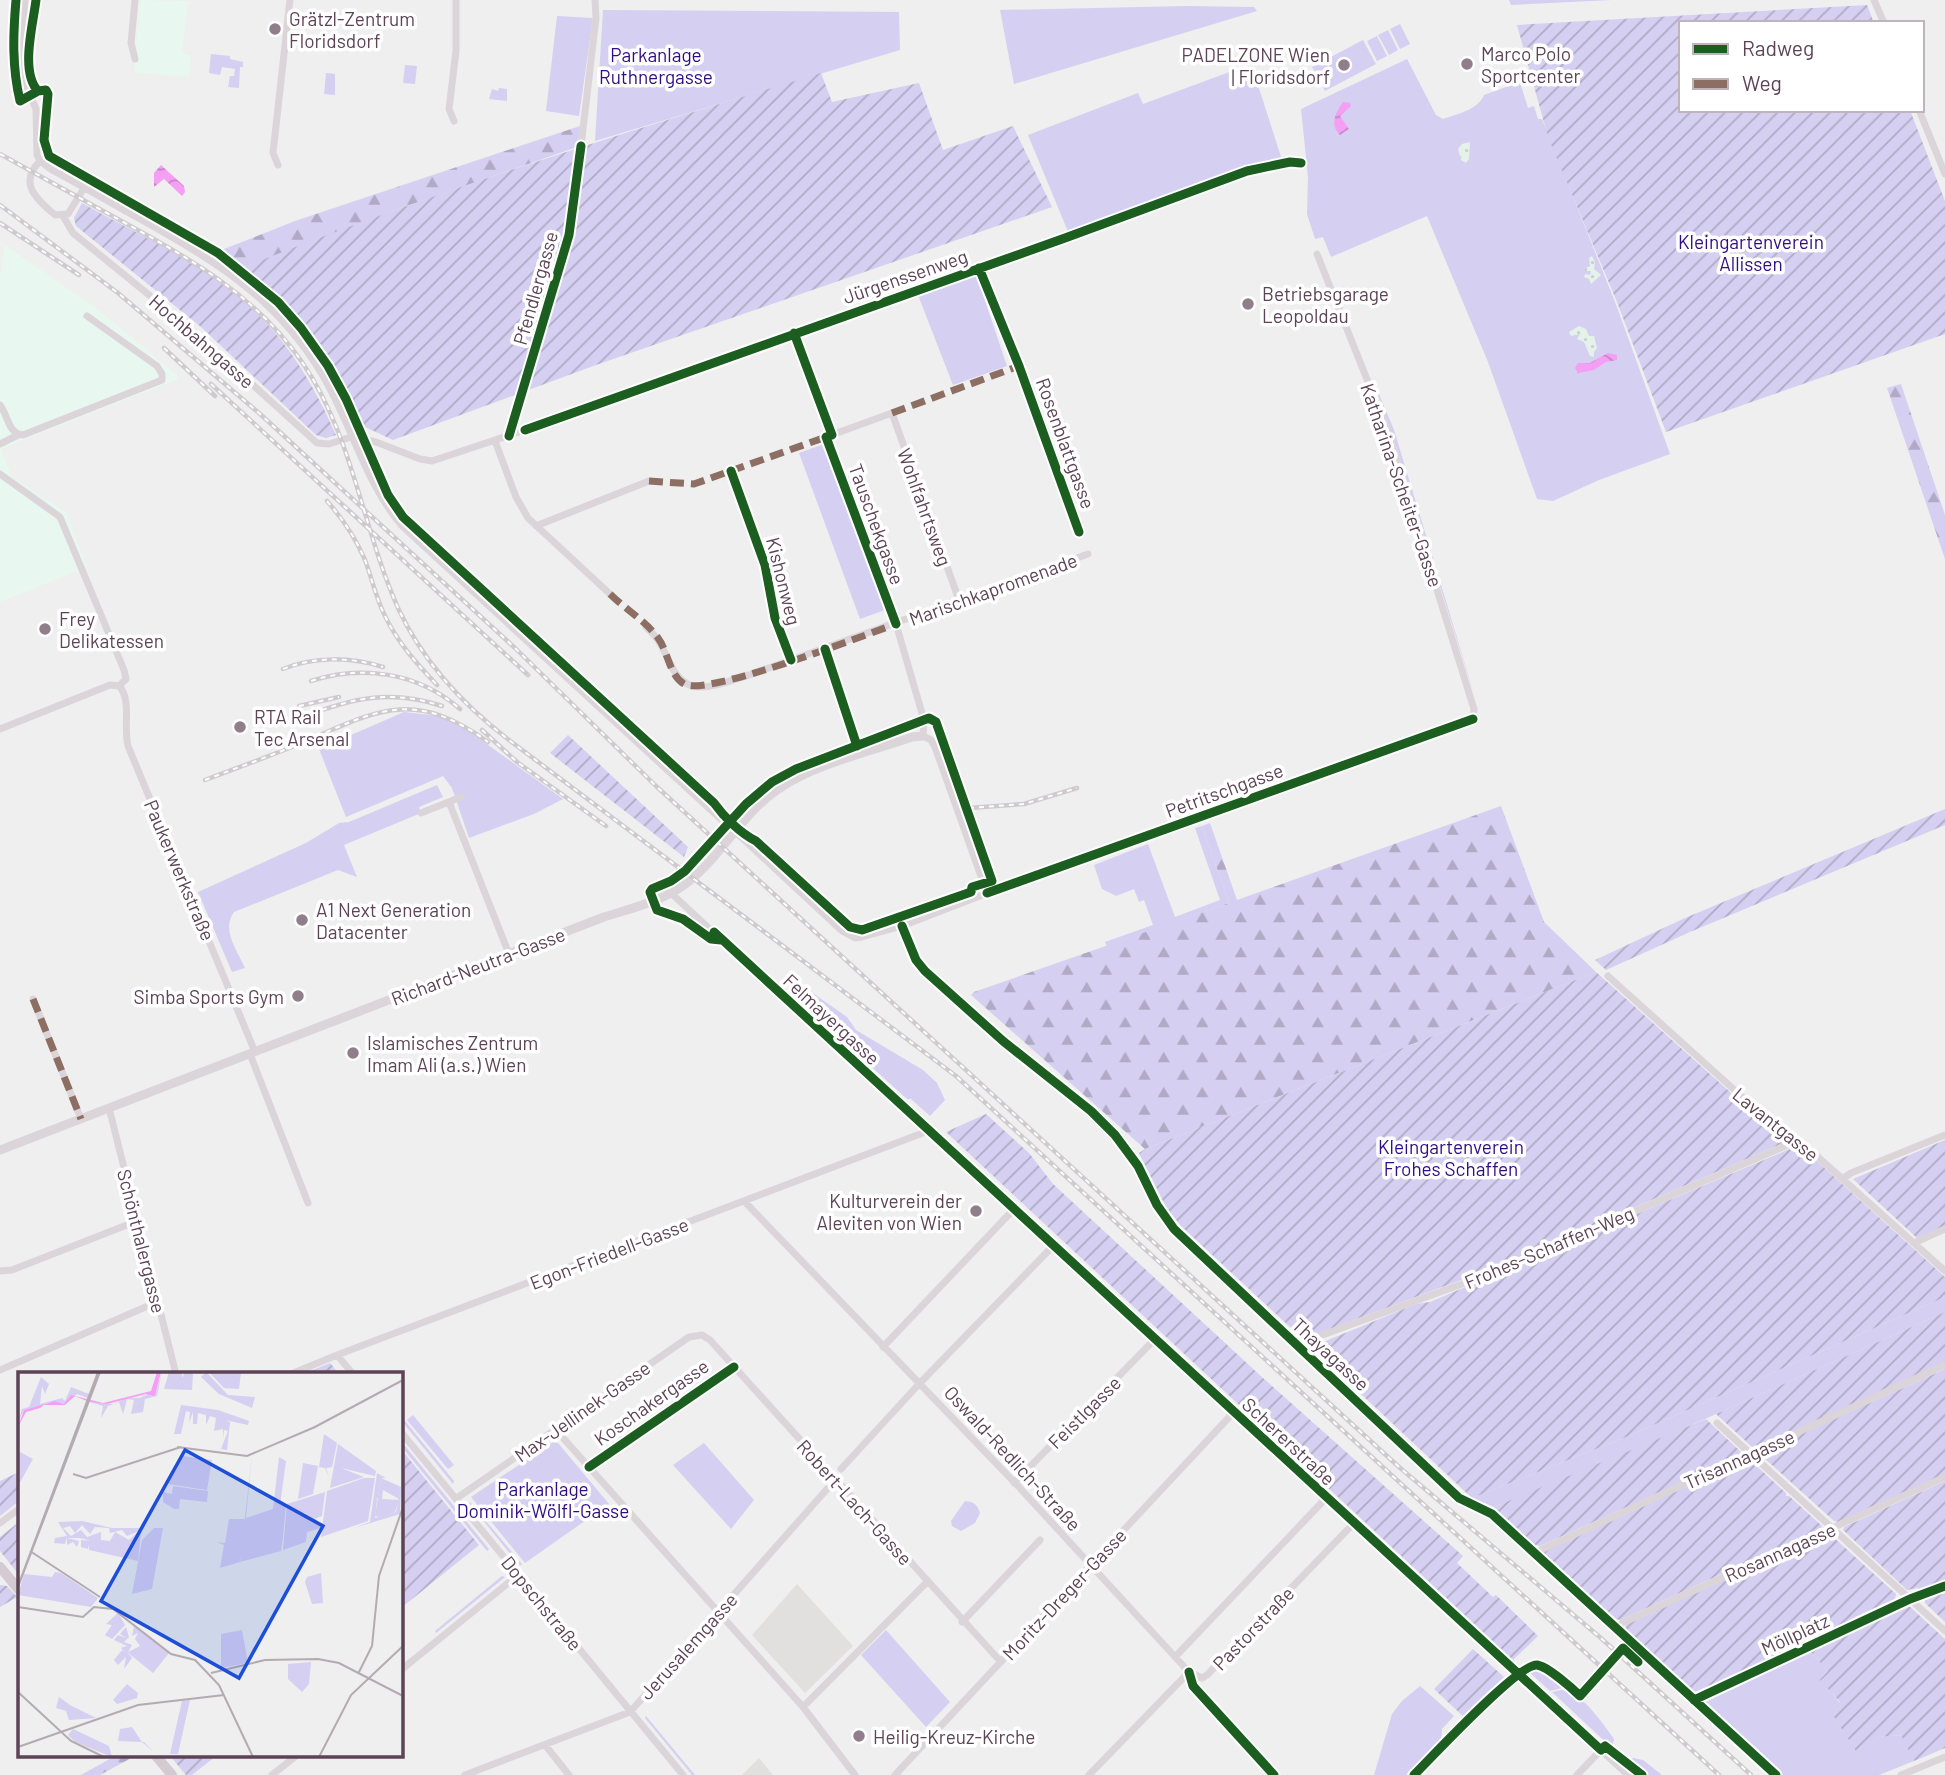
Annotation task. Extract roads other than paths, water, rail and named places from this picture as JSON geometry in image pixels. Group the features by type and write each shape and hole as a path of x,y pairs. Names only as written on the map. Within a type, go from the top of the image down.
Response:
{"main road":[{"path":"0,1567 18,1589"},
{"path":"158,1758 172,1775"}],"street":[{"path":"25,0 20,72 37,115 36,147 40,161 202,254 256,293 289,327 310,355 328,384 376,490 409,534 849,935 862,937 902,926"},
{"path":"135,0 131,43 135,59"},
{"path":"278,165 273,153 290,0"},
{"path":"454,121 449,108 456,51 456,0"},
{"path":"581,146 596,18 595,0"},
{"path":"1874,0 1883,21"},
{"path":"1920,112 1945,174"},
{"name":"Hochbahngasse","path":"40,161 32,177 32,194 55,215 63,216 74,233 192,331 317,443 329,444 351,437"},
{"path":"63,216 72,210 84,188"},
{"name":"Katharina-Scheiter-Gasse","path":"1317,254 1388,432 1475,709 1473,719"},
{"path":"0,444 162,380 157,366 87,316"},
{"path":"0,405 11,429 18,435"},
{"name":"Wohlfahrtsweg","path":"826,437 892,413 959,600"},
{"path":"351,437 376,442 432,461 526,429"},
{"path":"495,441 519,504 536,526 610,594"},
{"name":"Paukerwerkstraße","path":"0,474 60,517 124,670 126,679 119,686 126,697 125,732 128,746 253,1053 308,1203"},
{"path":"536,526 649,481"},
{"name":"Marischkapromenade","path":"646,627 658,638 673,670 683,684 693,687 749,675 1088,554"},
{"path":"896,624 924,720 923,736 933,743 987,893"},
{"path":"0,729 110,685 119,686"},
{"name":"Petritschgasse","path":"902,926 1473,719"},
{"name":"Richard-Neutra-Gasse","path":"0,1150 672,894 698,873 754,811 778,790 809,773 912,737 923,736"},
{"path":"421,813 461,797"},
{"path":"450,802 509,954"},
{"name":"Felmayergasse","path":"672,894 928,1131"},
{"name":"Thayagasse","path":"902,926 916,960 925,971 1003,1041 1104,1124 1138,1166 1169,1223 1459,1498 1492,1514 1776,1775"},
{"name":"Lavantgasse","path":"1608,976 1770,1122 1785,1135 1799,1140 1945,1271"},
{"path":"33,999 81,1119"},
{"name":"Schönthalergasse","path":"109,1108 175,1372"},
{"name":"Egon-Friedell-Gasse","path":"296,1372 928,1131"},
{"name":"Schererstraße","path":"928,1131 1629,1775"},
{"path":"1842,1179 1945,1135"},
{"name":"Frohes-Schaffen-Weg","path":"1295,1345 1492,1273 1799,1140"},
{"name":"Oswald-Redlich-Straße","path":"745,1202 1014,1483 1189,1672"},
{"path":"883,1347 1013,1210"},
{"path":"0,1271 12,1270 137,1221"},
{"path":"1914,1243 1945,1229"},
{"path":"841,1469 1053,1246"},
{"path":"0,1370 157,1302"},
{"name":"Max-Jellinek-Gasse","path":"457,1499 689,1337 697,1334 710,1340"},
{"name":"Robert-Lach-Gasse","path":"710,1340 962,1622 1001,1662"},
{"name":"Feistlgasse","path":"1014,1483 1154,1340"},
{"path":"337,1355 351,1372"},
{"name":"Trisannagasse","path":"1534,1553 1945,1366"},
{"name":"Moritz-Dreger-Gasse","path":"895,1775 1233,1413"},
{"path":"1717,1423 1945,1631"},
{"path":"556,1430 803,1707 855,1775"},
{"name":"Dopschstraße","path":"402,1433 683,1775"},
{"name":"Rosannagasse","path":"1617,1628 1622,1623 1945,1478"},
{"name":"Jerusalemgasse","path":"465,1775 630,1712 835,1480"},
{"name":"Pastorstraße","path":"1175,1657 1326,1499"},
{"path":"0,1523 18,1510"},
{"name":"Pastorstraße","path":"1089,1775 1189,1672 1202,1678 1207,1675 1354,1523"},
{"path":"962,1622 1040,1540"},
{"path":"402,1669 518,1575"},
{"path":"803,1707 927,1582"},
{"name":"Möllplatz","path":"1694,1700 1910,1599 1945,1586"},
{"path":"1414,1775 1463,1726"},
{"path":"545,1745 569,1775"},
{"path":"1577,1775 1601,1750"},
{"path":"1901,1775 1945,1757"},
{"path":"272,1775 293,1758"}],"water":[{"path":"1343,102 1350,103 1351,106 1340,116 1349,129 1340,135 1334,123"},
{"path":"161,165 184,186 185,192 182,196 164,179 154,187 154,173"},
{"path":"1608,353 1617,355 1617,360 1606,362 1594,370 1578,373 1575,368 1578,363 1590,363"}],"railway":[{"path":"0,154 199,266 244,299 284,339 319,390 333,420 386,577 408,628 445,681 475,712 956,1076 1719,1775"},
{"path":"0,205 118,293 259,413 515,648 656,786 1399,1467 1602,1639 1751,1775"},
{"path":"0,223 79,275"},
{"path":"164,348 215,396"},
{"path":"211,384 528,675"},
{"path":"327,501 349,529 361,552 390,626 408,653 437,685"},
{"path":"283,669 333,659 383,667"},
{"path":"311,681 350,673 390,675 427,687 460,709"},
{"path":"299,706 339,697"},
{"path":"303,717 338,705 371,698 405,698 442,706"},
{"path":"205,780 350,722 394,710 437,714 488,742"},
{"path":"482,730 517,762 606,826"},
{"path":"969,808 1024,804 1077,788"}],"place":[{"name":"Grätzl-Zentrum Floridsdorf","path":"275,29"},
{"name":"Marco Polo Sportcenter","path":"1467,64"},
{"name":"PADELZONE Wien | Floridsdorf","path":"1344,65"},
{"name":"Betriebsgarage Leopoldau","path":"1248,304"},
{"name":"Frey Delikatessen","path":"45,629"},
{"name":"RTA Rail Tec Arsenal","path":"240,727"},
{"name":"A1 Next Generation Datacenter","path":"302,920"},
{"name":"Simba Sports Gym","path":"298,996"},
{"name":"Islamisches Zentrum Imam Ali (a.s.) Wien","path":"353,1053"},
{"name":"Kulturverein der Aleviten von Wien","path":"976,1211"},
{"name":"Heilig-Kreuz-Kirche","path":"859,1736"}],"park label":[{"name":"Parkanlage Ruthnergasse","path":"656,65"},
{"name":"Kleingartenverein Allissen","path":"1751,252"},
{"name":"Kleingartenverein Frohes Schaffen","path":"1451,1157"},
{"name":"Parkanlage Dominik-Wölfl-Gasse","path":"543,1499"}]}
